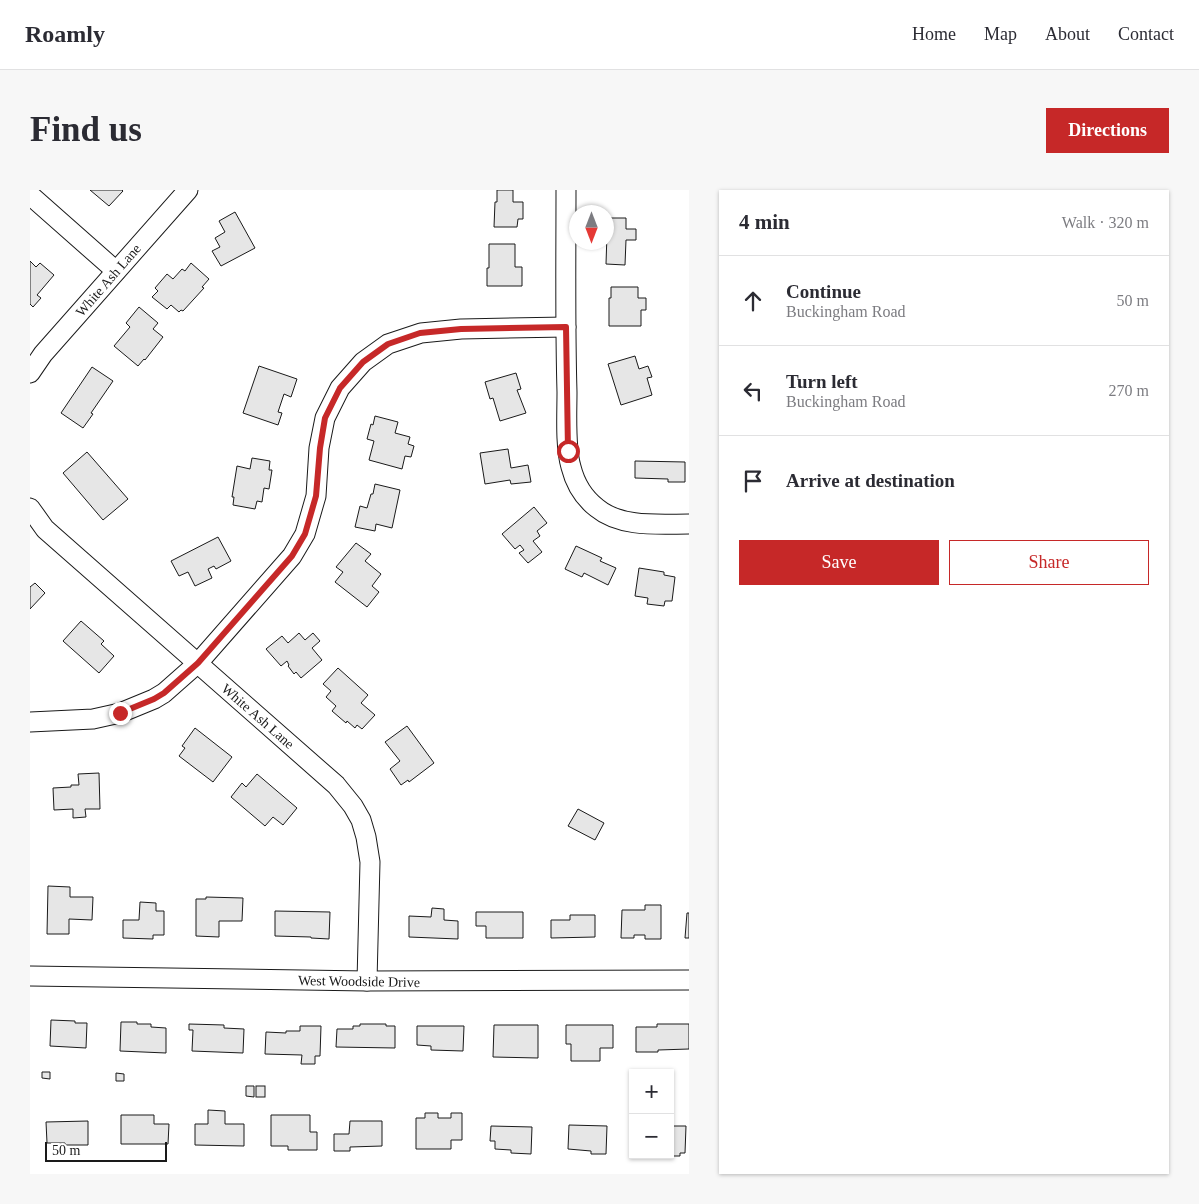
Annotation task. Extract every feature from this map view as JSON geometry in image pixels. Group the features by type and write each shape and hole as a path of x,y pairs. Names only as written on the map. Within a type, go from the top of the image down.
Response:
{"street":[{"name":"White Ash Lane","path":"30,373 43,354 188,190"},
{"path":"566,190 566,327 568,451 570,466 581,490 589,501 599,510 612,517 645,524 689,524"},
{"path":"30,195 116,270"},
{"path":"30,722 93,720 120,713 164,693 198,663 292,556 305,534 316,496 320,448 325,418 340,388 363,362 388,344 420,333 461,329 566,327"},
{"name":"White Ash Lane","path":"30,508 45,529 336,785 353,806 361,820 370,862 367,981"},
{"name":"West Woodside Drive","path":"30,976 367,981 689,980"}],"building":[{"path":"90,190 122,190 123,191 109,206"},
{"path":"497,190 513,190 513,202 523,202 523,219 518,219 517,227 494,227"},
{"path":"235,212 255,248 221,266 212,251 220,247 215,238 225,232 219,221"},
{"path":"614,218 626,218 626,229 636,229 636,240 626,240 625,265 606,264 606,250 614,250"},
{"path":"489,244 515,244 515,267 522,267 522,286 487,286"},
{"path":"30,261 36,267 40,263 54,275 37,295 41,298 33,307 30,304"},
{"path":"191,263 209,279 202,287 204,288 183,311 179,312 171,305 167,309 152,297 158,291 155,288 167,274 173,279 182,269 185,271"},
{"path":"611,287 638,287 638,298 646,298 646,310 641,310 641,326 609,326"},
{"path":"139,307 158,323 153,329 163,337 138,366 114,346 130,327 126,323"},
{"path":"635,356 639,369 648,366 652,377 647,378 652,395 621,405 608,364"},
{"path":"259,366 297,379 291,397 284,394 278,412 282,413 278,425 243,413"},
{"path":"92,367 113,381 83,428 61,413"},
{"path":"516,373 521,389 517,390 526,413 500,421 493,398 490,399 485,382"},
{"path":"375,416 398,422 395,433 410,437 408,444 414,446 411,457 405,456 402,469 369,460 374,441 367,439"},
{"path":"508,449 511,468 528,465 531,482 511,484 510,480 485,484 480,453"},
{"path":"87,452 128,499 103,520 63,473"},
{"path":"252,458 270,461 269,470 272,470 269,489 264,488 262,502 257,501 255,509 233,505 234,497 232,497 237,466 250,469"},
{"path":"635,461 685,462 685,482 668,482 668,479 635,478"},
{"path":"375,484 400,490 392,528 376,524 375,531 355,527 360,506 367,508"},
{"path":"534,507 547,523 537,531 540,536 533,541 542,552 528,563 519,553 524,550 520,545 515,549 502,534"},
{"path":"218,537 231,561 216,569 214,566 208,569 212,578 195,586 188,572 179,576 171,561"},
{"path":"356,543 371,554 365,561 381,574 372,586 379,592 367,607 335,582 343,572 336,567"},
{"path":"576,546 602,558 600,561 616,568 608,585 584,573 582,577 565,569"},
{"path":"639,568 664,572 664,575 675,577 672,601 665,601 664,606 647,604 648,598 635,596"},
{"path":"35,583 45,593 30,609 30,587"},
{"path":"81,621 104,641 101,644 114,656 99,673 63,641"},
{"path":"299,633 305,640 313,633 320,641 312,648 322,660 301,678 296,672 294,674 287,661 281,666 266,649 282,636 288,643"},
{"path":"338,668 368,695 361,703 375,715 362,729 357,725 355,728 347,721 346,723 332,711 336,706 326,697 331,691 323,684"},
{"path":"407,726 434,763 409,782 408,780 401,785 390,769 400,761 385,742"},
{"path":"195,728 232,757 213,782 179,756 185,748 182,746"},
{"path":"99,773 100,809 85,809 86,817 73,818 73,809 54,810 53,788 79,785 78,774"},
{"path":"257,774 297,808 283,825 273,817 265,826 231,797 242,783 246,787"},
{"path":"578,809 604,823 595,840 568,826"},
{"path":"48,886 70,887 70,897 93,897 92,920 69,919 69,934 47,934"},
{"path":"206,897 243,898 242,921 219,921 219,937 196,936 196,899 206,899"},
{"path":"140,902 156,903 156,911 164,911 164,935 153,935 153,939 123,938 123,920 139,920"},
{"path":"645,905 661,905 661,939 645,939 645,935 634,935 634,938 621,938 622,910 645,910"},
{"path":"432,908 444,909 444,920 458,921 458,939 409,937 409,916 431,917"},
{"path":"275,911 330,912 329,939 275,936"},
{"path":"476,912 523,912 523,938 486,938 486,926 476,926"},
{"path":"687,913 689,913 689,938 685,938"},
{"path":"570,915 595,915 595,937 551,938 551,920 570,920"},
{"path":"51,1020 87,1023 86,1048 50,1046"},
{"path":"121,1022 137,1022 137,1024 151,1024 151,1027 166,1028 166,1053 120,1051"},
{"path":"189,1024 224,1025 224,1028 244,1029 243,1053 192,1051 193,1030 189,1030"},
{"path":"360,1024 395,1026 395,1048 336,1047 337,1029 353,1029 353,1026 360,1026"},
{"path":"657,1024 689,1024 689,1049 636,1052 636,1027 657,1027"},
{"path":"494,1025 538,1025 538,1058 493,1057"},
{"path":"566,1025 613,1025 613,1048 600,1048 600,1061 571,1061 571,1044 566,1044"},
{"path":"300,1026 321,1026 320,1056 315,1056 315,1064 301,1064 302,1055 265,1054 266,1032 286,1033 286,1031 300,1031"},
{"path":"417,1026 464,1026 463,1051 431,1050 431,1046 417,1045"},
{"path":"42,1072 50,1072 50,1079 42,1078"},
{"path":"116,1073 124,1074 124,1081 116,1081"},
{"path":"246,1086 254,1086 254,1097 246,1096"},
{"path":"256,1086 265,1086 265,1097 256,1097"},
{"path":"208,1110 225,1111 225,1124 244,1124 244,1146 195,1145 195,1124 208,1124"},
{"path":"425,1113 438,1113 438,1118 451,1118 451,1113 462,1113 462,1140 451,1140 451,1149 416,1149 416,1118 425,1118"},
{"path":"121,1115 154,1115 154,1124 169,1124 168,1144 121,1144"},
{"path":"271,1115 310,1115 310,1132 317,1132 317,1150 288,1150 288,1146 271,1146"},
{"path":"88,1121 88,1145 47,1143 46,1122"},
{"path":"350,1121 382,1121 382,1146 350,1147 350,1151 334,1151 334,1134 349,1134"},
{"path":"569,1125 607,1126 606,1154 591,1154 591,1151 568,1149"},
{"path":"491,1126 532,1127 531,1154 511,1153 511,1150 495,1149 495,1141 490,1141"},
{"path":"674,1126 686,1126 685,1153 680,1153 680,1156 674,1156"}],"route":[{"path":"120,713 164,693 198,663 292,556 305,534 316,496 320,448 325,418 340,388 363,362 388,344 420,333 461,329 566,327 568,451"}]}
